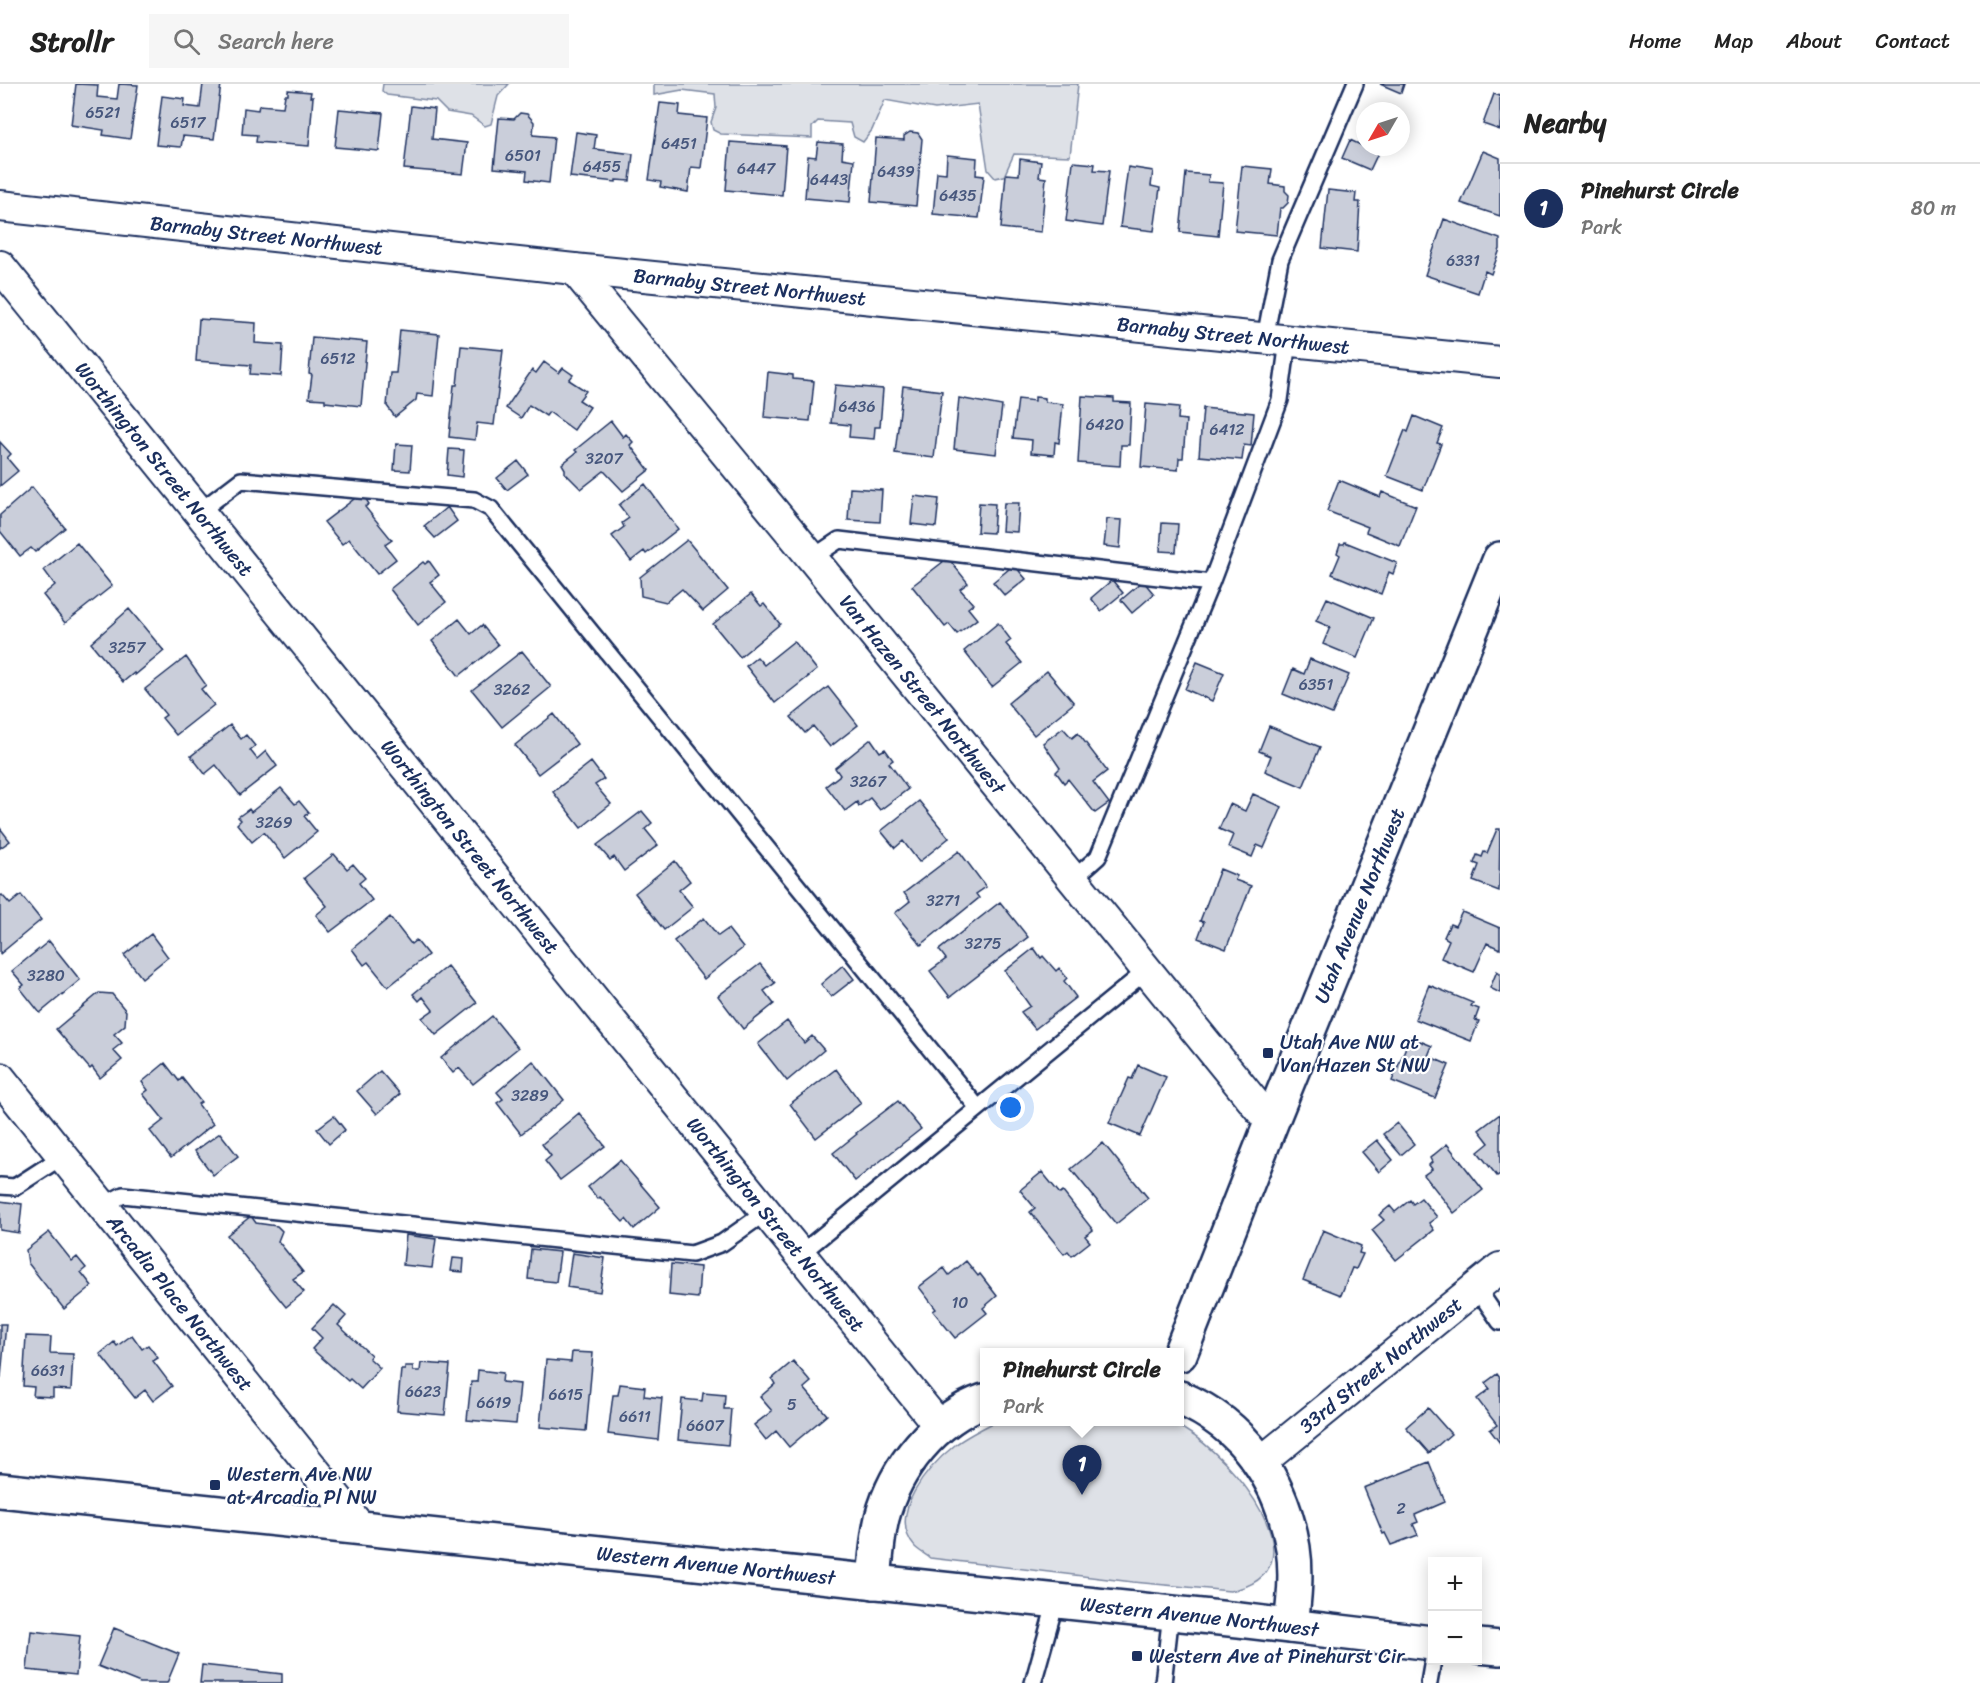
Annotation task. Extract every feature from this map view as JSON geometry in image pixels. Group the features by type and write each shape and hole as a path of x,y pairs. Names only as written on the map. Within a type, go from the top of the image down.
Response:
{"street":[{"name":"Barnaby Street Northwest","path":"0,206 574,269 1500,362"},
{"name":"Worthington Street Northwest","path":"0,266 939,1427"},
{"name":"Van Hazen Street Northwest","path":"574,269 1271,1123"},
{"name":"Utah Avenue Northwest","path":"1181,1348 1500,559"},
{"name":"Arcadia Place Northwest","path":"0,1078 360,1527"},
{"name":"33rd Street Northwest","path":"1261,1462 1500,1268"},
{"path":"1184,1401 1215,1418 1239,1438 1261,1462 1276,1490 1284,1509 1294,1550 1294,1596 1291,1626"},
{"path":"874,1582 877,1542 887,1503 906,1466 939,1427 965,1409 980,1403"},
{"name":"Western Avenue Northwest","path":"0,1490 1171,1613 1428,1643"},
{"path":"1482,1646 1500,1648"}],"lane":[{"path":"1072,880 1098,857 1211,583 1280,399 1276,340 1280,260 1355,84"},
{"path":"199,512 241,480 474,500 490,508 978,1108"},
{"path":"812,558 839,540 1211,583"},
{"path":"800,1254 1146,970"},
{"path":"0,1186 15,1187 63,1156"},
{"path":"102,1206 123,1195 692,1254 722,1243 766,1212"},
{"path":"1476,1287 1500,1322"},
{"path":"1033,1683 1056,1601"},
{"path":"1163,1683 1171,1613"},
{"path":"1429,1683 1432,1665"}],"shaded area":[{"path":"383,84 509,84 498,96 491,124 485,126 471,116 447,112 436,101 387,95 382,91"},
{"path":"654,84 1078,84 1070,156 1014,154 1004,176 995,178 988,170 978,104 935,109 885,100 872,130 863,142 854,137 850,123 818,121 812,127 812,138 721,134 713,130 711,122 716,108 715,94 682,90 654,95"},
{"path":"988,1426 1178,1426 1204,1444 1225,1463 1245,1487 1262,1513 1272,1538 1271,1561 1259,1579 1230,1591 930,1558 915,1547 907,1534 905,1520 908,1506 914,1492 934,1465 955,1445"}],"building":[{"path":"76,84 98,85 97,97 117,99 119,84 138,85 130,139 103,135 104,130 71,125"},
{"path":"203,84 221,84 214,139 183,136 181,147 156,145 162,96 185,99 184,106 200,108"},
{"path":"1380,84 1404,84 1401,93"},
{"path":"288,90 311,92 310,97 313,97 309,146 256,142 257,135 242,134 244,108 258,110 259,105 283,107"},
{"path":"1494,94 1500,96 1500,130 1483,124"},
{"path":"660,103 680,105 679,115 707,118 701,168 691,167 688,192 660,187 661,182 649,180"},
{"path":"411,106 435,109 432,139 467,143 463,174 404,169"},
{"path":"339,109 383,113 379,151 335,147"},
{"path":"520,113 527,114 534,122 533,135 554,137 549,183 526,180 527,171 494,168 499,118 514,119"},
{"path":"576,132 596,135 594,149 633,154 630,181 616,180 616,182 570,177"},
{"path":"910,132 918,133 922,139 916,206 871,202 876,138 904,140 904,136"},
{"path":"1350,140 1356,143 1356,156 1377,156 1370,170 1342,158"},
{"path":"730,142 786,146 782,195 726,190"},
{"path":"818,142 843,144 842,158 854,160 850,202 805,198 808,156 816,157"},
{"path":"1483,151 1500,158 1500,216 1461,203"},
{"path":"947,155 977,158 976,175 984,176 979,218 933,214 937,172 946,173"},
{"path":"1020,159 1041,162 1039,177 1046,178 1041,232 1001,228 1006,174 1019,175"},
{"path":"1073,162 1095,164 1094,170 1109,171 1102,226 1066,221"},
{"path":"1242,166 1272,169 1270,184 1285,186 1285,191 1289,195 1288,203 1280,208 1277,235 1235,231"},
{"path":"1128,167 1153,171 1151,186 1160,188 1154,231 1120,227"},
{"path":"1186,173 1209,175 1208,182 1223,183 1218,236 1180,232"},
{"path":"1328,190 1356,193 1355,202 1360,202 1357,252 1322,248"},
{"path":"1444,219 1500,239 1500,249 1491,274 1485,271 1478,293 1425,275"},
{"path":"199,319 256,323 255,343 283,345 281,376 250,374 251,365 196,361"},
{"path":"400,330 439,334 433,396 417,394 416,400 395,417 387,406 390,373 396,373"},
{"path":"312,337 367,342 361,406 309,398 312,375 309,374"},
{"path":"461,346 503,350 494,425 477,423 475,440 449,437 454,385 457,385"},
{"path":"544,362 559,373 563,368 573,375 569,380 586,391 579,400 590,407 574,430 549,412 546,416 529,405 521,418 506,408 532,370 536,373"},
{"path":"768,372 793,375 793,379 814,381 810,421 764,417"},
{"path":"835,385 883,389 880,427 875,427 874,439 849,437 850,425 831,423"},
{"path":"903,386 942,391 934,458 895,453"},
{"path":"1082,396 1114,398 1114,402 1131,403 1129,445 1121,445 1120,466 1078,463"},
{"path":"1035,397 1045,398 1045,402 1063,404 1059,443 1055,442 1054,455 1031,453 1032,440 1013,438 1018,399 1035,401"},
{"path":"959,398 1002,406 996,454 954,449"},
{"path":"1146,404 1179,407 1178,419 1186,420 1183,458 1179,458 1178,470 1141,467"},
{"path":"1203,408 1254,413 1251,446 1244,445 1242,460 1199,456"},
{"path":"1414,416 1443,428 1437,443 1441,444 1423,490 1387,476 1405,430 1408,432"},
{"path":"611,421 623,437 626,434 633,442 630,445 649,470 623,491 604,471 581,489 565,473 562,464 577,452 575,450"},
{"path":"0,442 11,454 7,458 18,471 0,486"},
{"path":"396,444 412,445 410,471 394,470"},
{"path":"449,449 464,450 462,477 447,475"},
{"path":"518,461 528,474 507,490 497,478"},
{"path":"1339,480 1380,497 1382,492 1416,506 1400,546 1366,532 1368,527 1327,511"},
{"path":"645,484 678,529 646,554 644,551 631,561 612,536 624,527 622,523 629,518 619,505"},
{"path":"32,487 65,528 35,552 31,548 20,556 0,531 0,515"},
{"path":"850,488 882,490 880,522 848,520"},
{"path":"362,493 369,504 365,507 392,540 385,545 396,559 377,574 349,539 342,544 324,522"},
{"path":"914,496 939,499 936,527 911,524"},
{"path":"979,503 995,504 993,533 977,532"},
{"path":"1004,503 1019,503 1017,532 1002,531"},
{"path":"447,507 457,521 435,538 424,526"},
{"path":"1107,519 1122,520 1120,548 1104,546"},
{"path":"1162,523 1178,524 1176,552 1160,551"},
{"path":"687,540 728,590 703,611 682,589 666,602 641,596 640,577"},
{"path":"1345,542 1397,563 1393,574 1389,572 1381,594 1332,574 1340,555 1337,553 1340,544"},
{"path":"77,543 112,586 65,623 43,595 55,585 44,570"},
{"path":"948,558 968,583 960,589 973,604 968,608 977,619 957,634 949,624 945,627 912,586"},
{"path":"429,561 439,575 430,582 446,602 418,625 390,589 423,562 425,564"},
{"path":"1014,565 1026,579 1005,596 993,582"},
{"path":"1112,580 1123,593 1101,611 1091,598"},
{"path":"1143,581 1154,594 1132,613 1121,600"},
{"path":"751,594 761,606 764,604 780,624 740,657 713,624"},
{"path":"1327,598 1374,618 1357,658 1323,644 1330,627 1316,621"},
{"path":"129,609 164,651 123,682 91,643"},
{"path":"459,619 471,634 482,625 498,645 459,676 432,641"},
{"path":"998,623 1011,640 1006,644 1022,663 992,687 964,651"},
{"path":"794,641 817,670 775,703 746,666 757,657 764,665"},
{"path":"522,651 551,687 502,727 472,690"},
{"path":"186,657 206,685 201,689 214,705 176,735 162,718 166,715 145,689"},
{"path":"1310,659 1349,675 1332,714 1283,694 1293,669 1304,674"},
{"path":"1197,662 1224,673 1212,701 1185,689"},
{"path":"1047,671 1074,703 1034,735 1008,703"},
{"path":"828,687 858,725 830,747 813,726 805,733 791,717"},
{"path":"554,714 577,744 538,774 515,745"},
{"path":"230,725 241,739 246,735 255,746 250,750 257,759 266,751 277,766 240,795 216,765 205,774 191,756"},
{"path":"1269,726 1320,747 1303,787 1265,771 1271,756 1259,751"},
{"path":"1063,728 1072,738 1078,733 1107,771 1093,782 1109,803 1095,813 1068,779 1064,783 1056,772 1060,768 1043,743"},
{"path":"871,739 880,752 885,749 893,760 889,763 908,789 880,810 870,798 859,806 857,802 845,811 826,786 840,775 835,768"},
{"path":"591,762 604,779 595,785 611,804 581,828 553,792"},
{"path":"281,788 295,804 299,801 309,813 304,816 317,832 285,858 264,832 252,842 237,824 241,820 238,817 249,809 251,812"},
{"path":"1253,794 1282,807 1264,848 1257,845 1252,857 1228,847 1233,835 1219,829 1230,804 1245,811"},
{"path":"919,801 949,838 919,862 903,841 895,848 881,831"},
{"path":"642,811 652,823 645,829 658,845 624,871 614,857 610,860 597,845"},
{"path":"0,828 10,841 0,848"},
{"path":"1497,829 1500,829 1499,891 1473,881 1479,865 1474,863 1477,855 1482,857 1484,852 1487,853"},
{"path":"959,851 986,887 976,894 979,898 921,945 895,913 910,901 904,893"},
{"path":"334,854 347,869 353,864 365,878 359,883 372,900 330,932 316,915 327,906 304,878"},
{"path":"675,861 690,881 679,890 693,907 664,930 635,893"},
{"path":"1220,869 1237,876 1235,880 1251,886 1226,949 1198,938 1204,922 1200,921"},
{"path":"2,895 10,904 21,895 41,920 0,954 0,896"},
{"path":"1000,902 1028,937 950,997 930,971 946,959 939,950"},
{"path":"1462,912 1500,928 1500,949 1487,943 1474,972 1441,958 1449,940 1444,937 1450,924 1455,926"},
{"path":"390,917 411,944 416,940 428,955 388,987 368,962 364,965 352,949"},
{"path":"704,918 718,936 728,929 743,948 704,979 674,941"},
{"path":"151,934 168,957 142,978 124,955"},
{"path":"49,941 80,980 40,1013 20,988 24,985 12,971"},
{"path":"1034,948 1041,958 1043,956 1056,971 1059,968 1067,978 1064,981 1076,997 1035,1029 1021,1012 1030,1006 1005,971"},
{"path":"760,964 775,983 764,991 774,1004 743,1029 718,996"},
{"path":"843,965 854,979 831,997 821,984"},
{"path":"447,966 477,1003 436,1035 422,1018 433,1010 423,997 419,1001 413,994"},
{"path":"1497,971 1500,973 1500,993 1490,988"},
{"path":"1429,985 1473,1003 1471,1006 1479,1009 1475,1020 1479,1021 1471,1041 1415,1019"},
{"path":"99,993 112,994 126,1011 125,1025 114,1034 122,1043 113,1050 122,1060 100,1078 56,1029"},
{"path":"492,1016 518,1048 473,1084 459,1068 453,1073 441,1058"},
{"path":"787,1021 804,1043 812,1036 824,1050 787,1081 758,1044"},
{"path":"1410,1037 1432,1046 1428,1056 1449,1065 1435,1098 1392,1081"},
{"path":"533,1061 564,1100 521,1134 497,1103 503,1099 497,1092"},
{"path":"165,1063 179,1081 182,1078 201,1102 198,1104 213,1124 171,1158 150,1131 164,1120 143,1094 148,1090 142,1082"},
{"path":"1138,1065 1166,1077 1140,1136 1109,1123 1129,1078 1132,1079"},
{"path":"836,1069 861,1103 816,1138 790,1104"},
{"path":"380,1071 400,1094 377,1114 357,1091"},
{"path":"898,1101 921,1129 855,1181 833,1153"},
{"path":"579,1113 605,1146 560,1180 545,1161 551,1156 542,1144"},
{"path":"1500,1114 1500,1174 1497,1176 1478,1152 1489,1143 1479,1130"},
{"path":"334,1116 345,1130 329,1144 317,1129"},
{"path":"1397,1123 1414,1144 1401,1155 1383,1134"},
{"path":"220,1133 238,1156 213,1175 195,1151"},
{"path":"1377,1140 1393,1160 1379,1172 1362,1152"},
{"path":"1103,1143 1148,1198 1116,1224 1071,1169"},
{"path":"1447,1144 1483,1190 1454,1213 1424,1175 1432,1169 1429,1165 1432,1162 1430,1158"},
{"path":"620,1160 660,1207 634,1229 626,1219 623,1222 588,1187"},
{"path":"1042,1172 1060,1194 1063,1192 1093,1230 1085,1236 1090,1242 1072,1256 1068,1251 1064,1254 1030,1212 1035,1208 1020,1190"},
{"path":"1421,1198 1437,1217 1429,1223 1434,1230 1396,1260 1372,1230 1384,1220 1379,1215 1390,1206 1395,1212 1410,1200 1413,1204"},
{"path":"0,1201 22,1204 19,1233 0,1230"},
{"path":"251,1216 256,1223 277,1226 282,1231 278,1241 303,1272 293,1279 304,1292 286,1307 227,1235"},
{"path":"1323,1230 1361,1246 1359,1253 1363,1254 1356,1269 1352,1268 1341,1295 1303,1280"},
{"path":"49,1232 72,1261 77,1257 86,1268 81,1272 92,1286 64,1309 28,1263 26,1250"},
{"path":"406,1235 436,1239 432,1268 403,1265"},
{"path":"531,1249 560,1252 556,1282 528,1279"},
{"path":"572,1253 605,1258 600,1292 567,1287"},
{"path":"453,1258 464,1259 463,1272 451,1271"},
{"path":"966,1261 978,1276 980,1274 997,1296 983,1308 987,1313 955,1338 933,1311 936,1309 919,1287 944,1268 949,1275"},
{"path":"671,1264 700,1267 698,1298 669,1295"},
{"path":"334,1305 346,1316 338,1325 371,1355 369,1358 380,1368 361,1389 350,1379 348,1381 312,1349 322,1338 312,1328"},
{"path":"0,1324 6,1324 1,1377 0,1377"},
{"path":"132,1335 142,1349 148,1345 158,1358 153,1361 172,1386 153,1401 145,1390 135,1398 100,1354 114,1342 117,1346"},
{"path":"26,1336 51,1337 50,1353 73,1354 71,1390 53,1389 53,1397 33,1396 34,1387 23,1386"},
{"path":"572,1352 593,1353 586,1431 540,1427 546,1360 571,1362"},
{"path":"793,1361 811,1382 804,1388 827,1415 789,1447 776,1431 766,1440 754,1425 772,1411 760,1397 775,1384 772,1379"},
{"path":"421,1363 450,1365 445,1415 397,1411 401,1370 405,1370 405,1366 413,1366 413,1371 420,1371"},
{"path":"478,1370 503,1373 502,1382 520,1384 516,1424 467,1420 471,1382 477,1382"},
{"path":"1497,1374 1500,1378 1500,1443 1490,1430 1497,1425 1477,1399 1490,1389 1485,1383"},
{"path":"620,1384 645,1387 644,1396 662,1398 658,1440 608,1434 613,1395 618,1395"},
{"path":"703,1393 725,1395 724,1409 731,1409 728,1445 678,1440 682,1399 702,1401"},
{"path":"1428,1408 1451,1434 1429,1453 1406,1427"},
{"path":"1429,1462 1445,1502 1415,1515 1418,1522 1413,1524 1418,1535 1391,1545 1385,1533 1383,1534 1364,1488"},
{"path":"114,1628 179,1654 167,1683 140,1683 98,1666"},
{"path":"31,1631 80,1636 76,1675 27,1670"},
{"path":"202,1665 282,1674 282,1683 200,1683"}],"place":[{"name":"Utah Ave NW at Van Hazen St NW","path":"1268,1053"},
{"name":"Western Ave NW at Arcadia Pl NW","path":"215,1485"},
{"name":"Pinehurst Circle","path":"1082,1495"},
{"name":"Western Ave at Pinehurst Cir","path":"1137,1656"}]}
